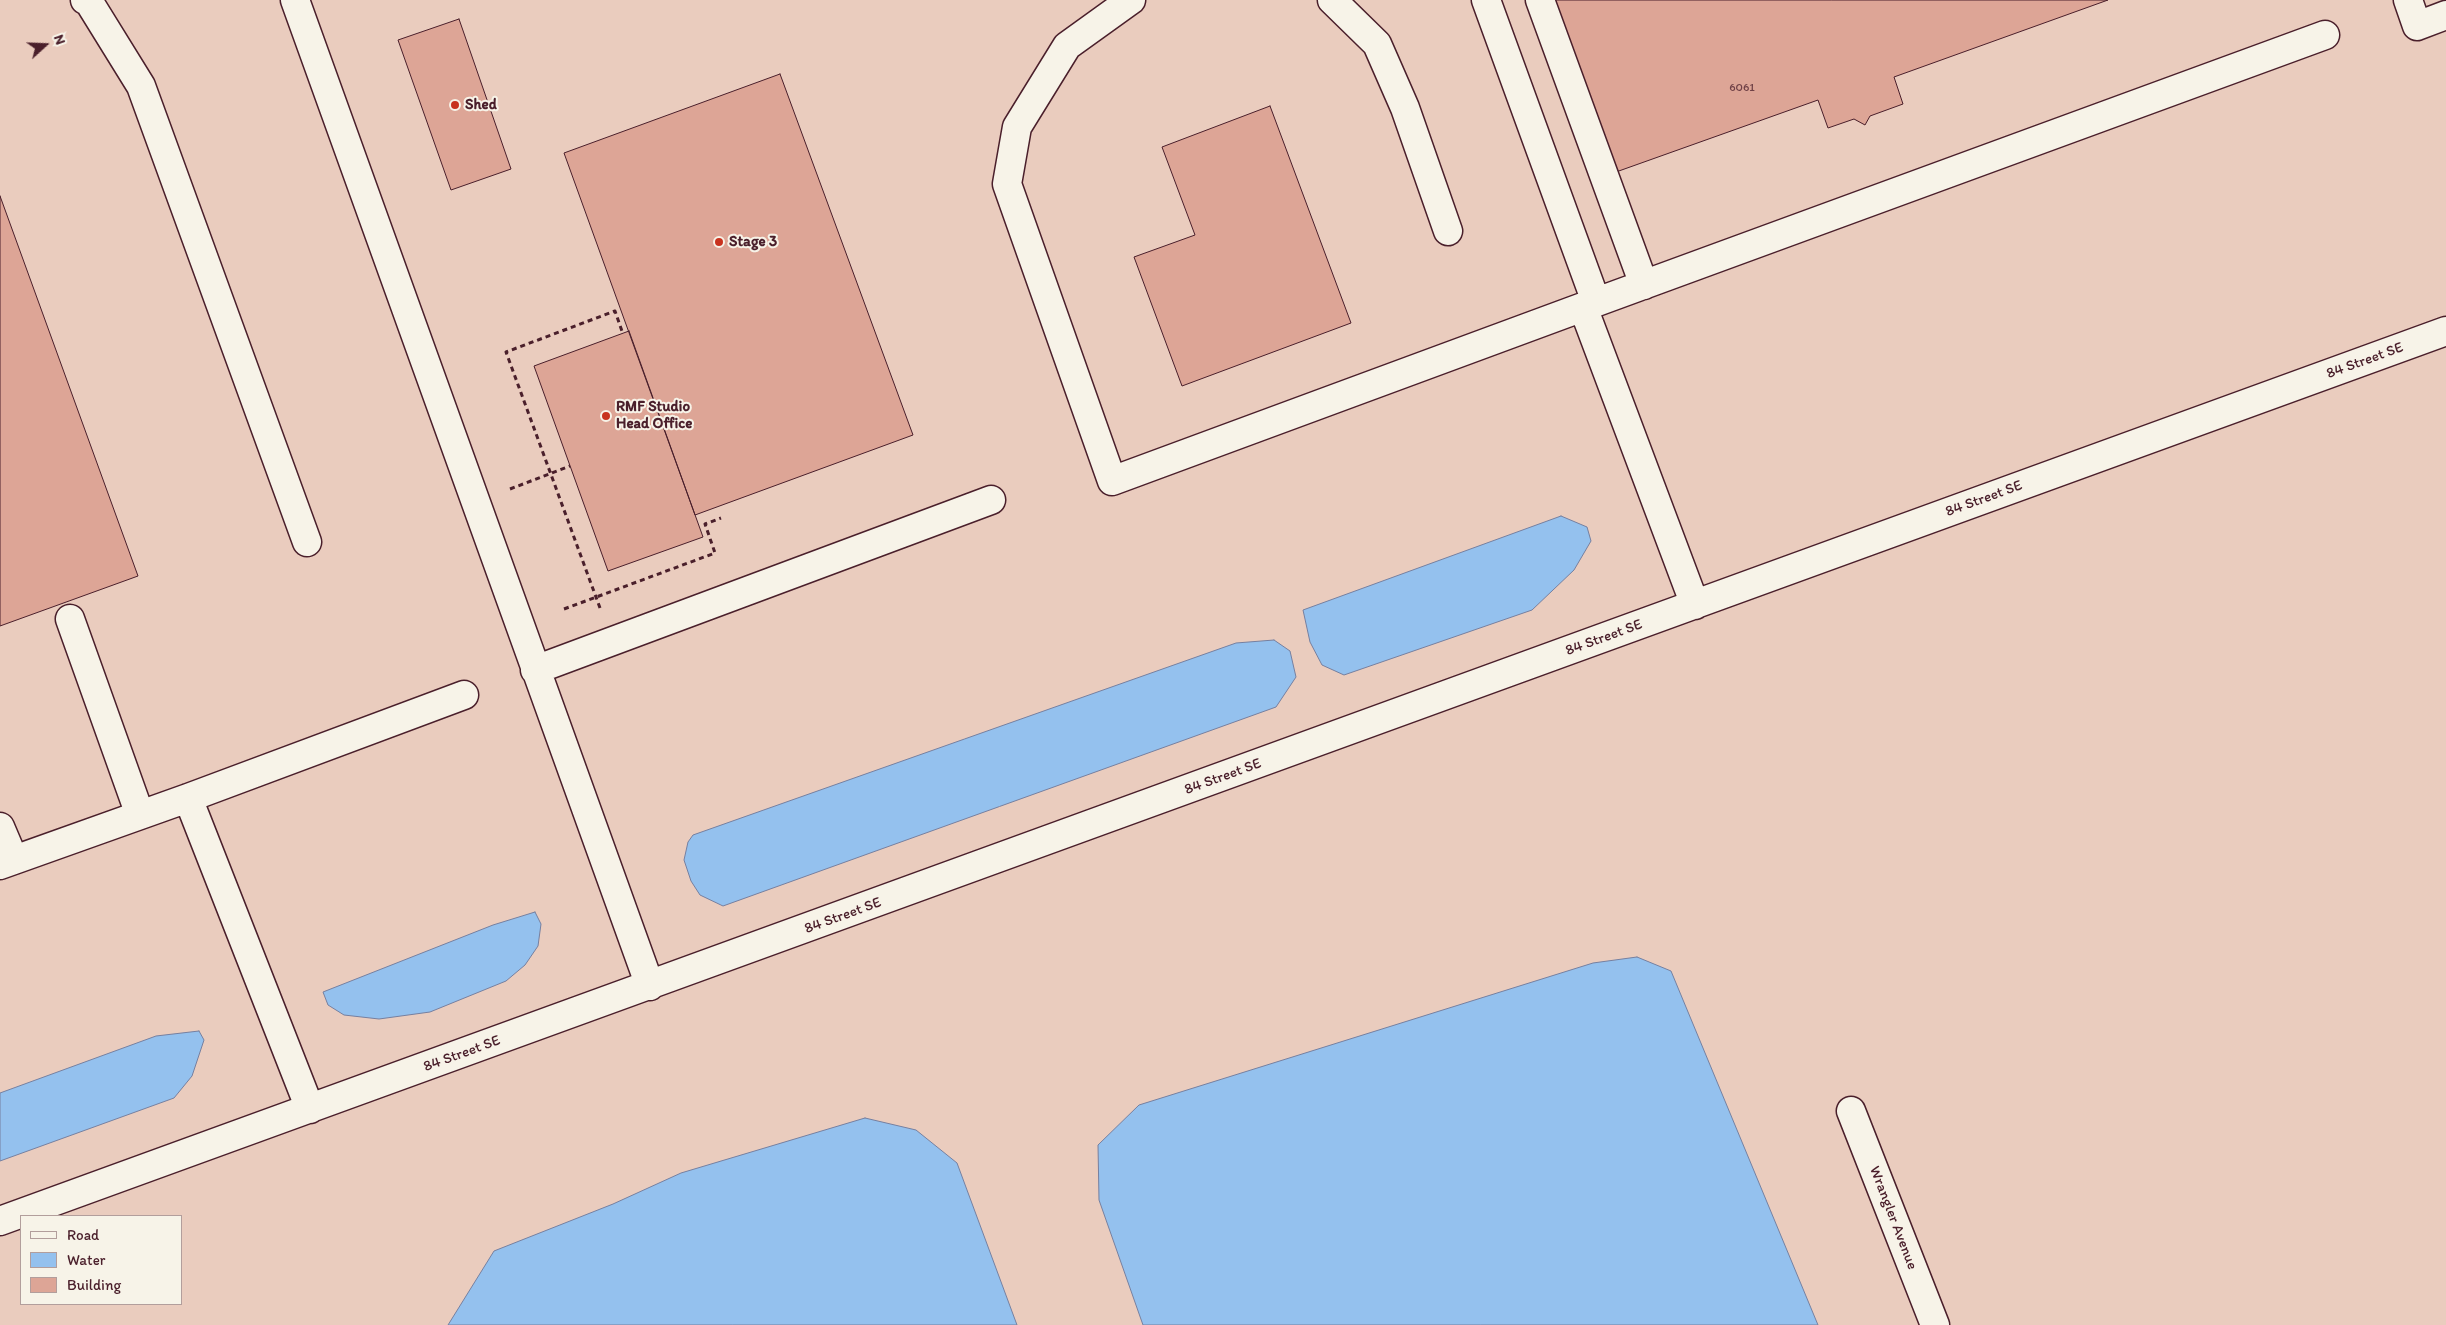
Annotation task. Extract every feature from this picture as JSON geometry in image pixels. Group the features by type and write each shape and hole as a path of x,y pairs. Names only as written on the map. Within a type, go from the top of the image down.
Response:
{"street":[{"path":"85,0 141,86 307,542"},
{"path":"294,0 650,986"},
{"path":"1131,0 1067,46 1017,127 1006,184 1112,481 2325,35"},
{"path":"1332,0 1377,44 1405,108 1448,231"},
{"path":"1486,0 1695,605"},
{"path":"1540,0 1644,285"},
{"path":"2408,0 2417,26 2446,15"},
{"name":"84 Street SE","path":"0,1221 2446,331"},
{"path":"535,670 991,500"},
{"path":"70,619 140,815"},
{"path":"0,827 7,863 188,798 464,694"},
{"path":"188,798 310,1108"},
{"name":"Wrangler Avenue","path":"1851,1111 1935,1325"}],"path":[{"path":"612,641 506,352 615,311 624,334"},
{"path":"475,502 570,466"},
{"path":"564,609 715,553 705,524 721,518"}],"shaded area":[{"path":"0,0 2446,0 2446,1325 0,1325"}],"water":[{"path":"1561,516 1587,527 1591,541 1574,570 1532,610 1344,675 1322,665 1310,642 1303,610"},
{"path":"1274,640 1290,651 1296,677 1276,707 723,906 700,895 691,881 684,860 688,842 693,835 1236,643"},
{"path":"535,912 541,924 538,946 525,965 506,981 430,1012 379,1019 344,1015 328,1005 323,992 493,925"},
{"path":"1637,957 1671,971 1818,1325 1143,1325 1099,1200 1098,1145 1139,1105 1593,963"},
{"path":"199,1031 204,1040 192,1076 174,1098 0,1161 0,1093 156,1036"},
{"path":"865,1118 916,1130 957,1163 1017,1325 448,1325 494,1251 613,1204 681,1173"}],"building":[{"path":"1555,0 2108,0 1894,77 1903,104 1870,116 1865,125 1854,119 1828,128 1818,100 1616,172"},
{"name":"Shed","path":"459,19 511,169 451,190 398,40"},
{"name":"Stage 3","path":"780,74 913,435 695,515 564,153"},
{"path":"1270,106 1351,323 1182,386 1134,257 1195,235 1162,147"},
{"path":"0,196 138,576 0,626"},
{"name":"RMF Studio Head Office","path":"629,331 703,537 608,571 534,366"}],"place":[{"name":"Shed","path":"455,105"},
{"name":"Stage 3","path":"719,242"},
{"name":"RMF Studio Head Office","path":"606,416"}]}
